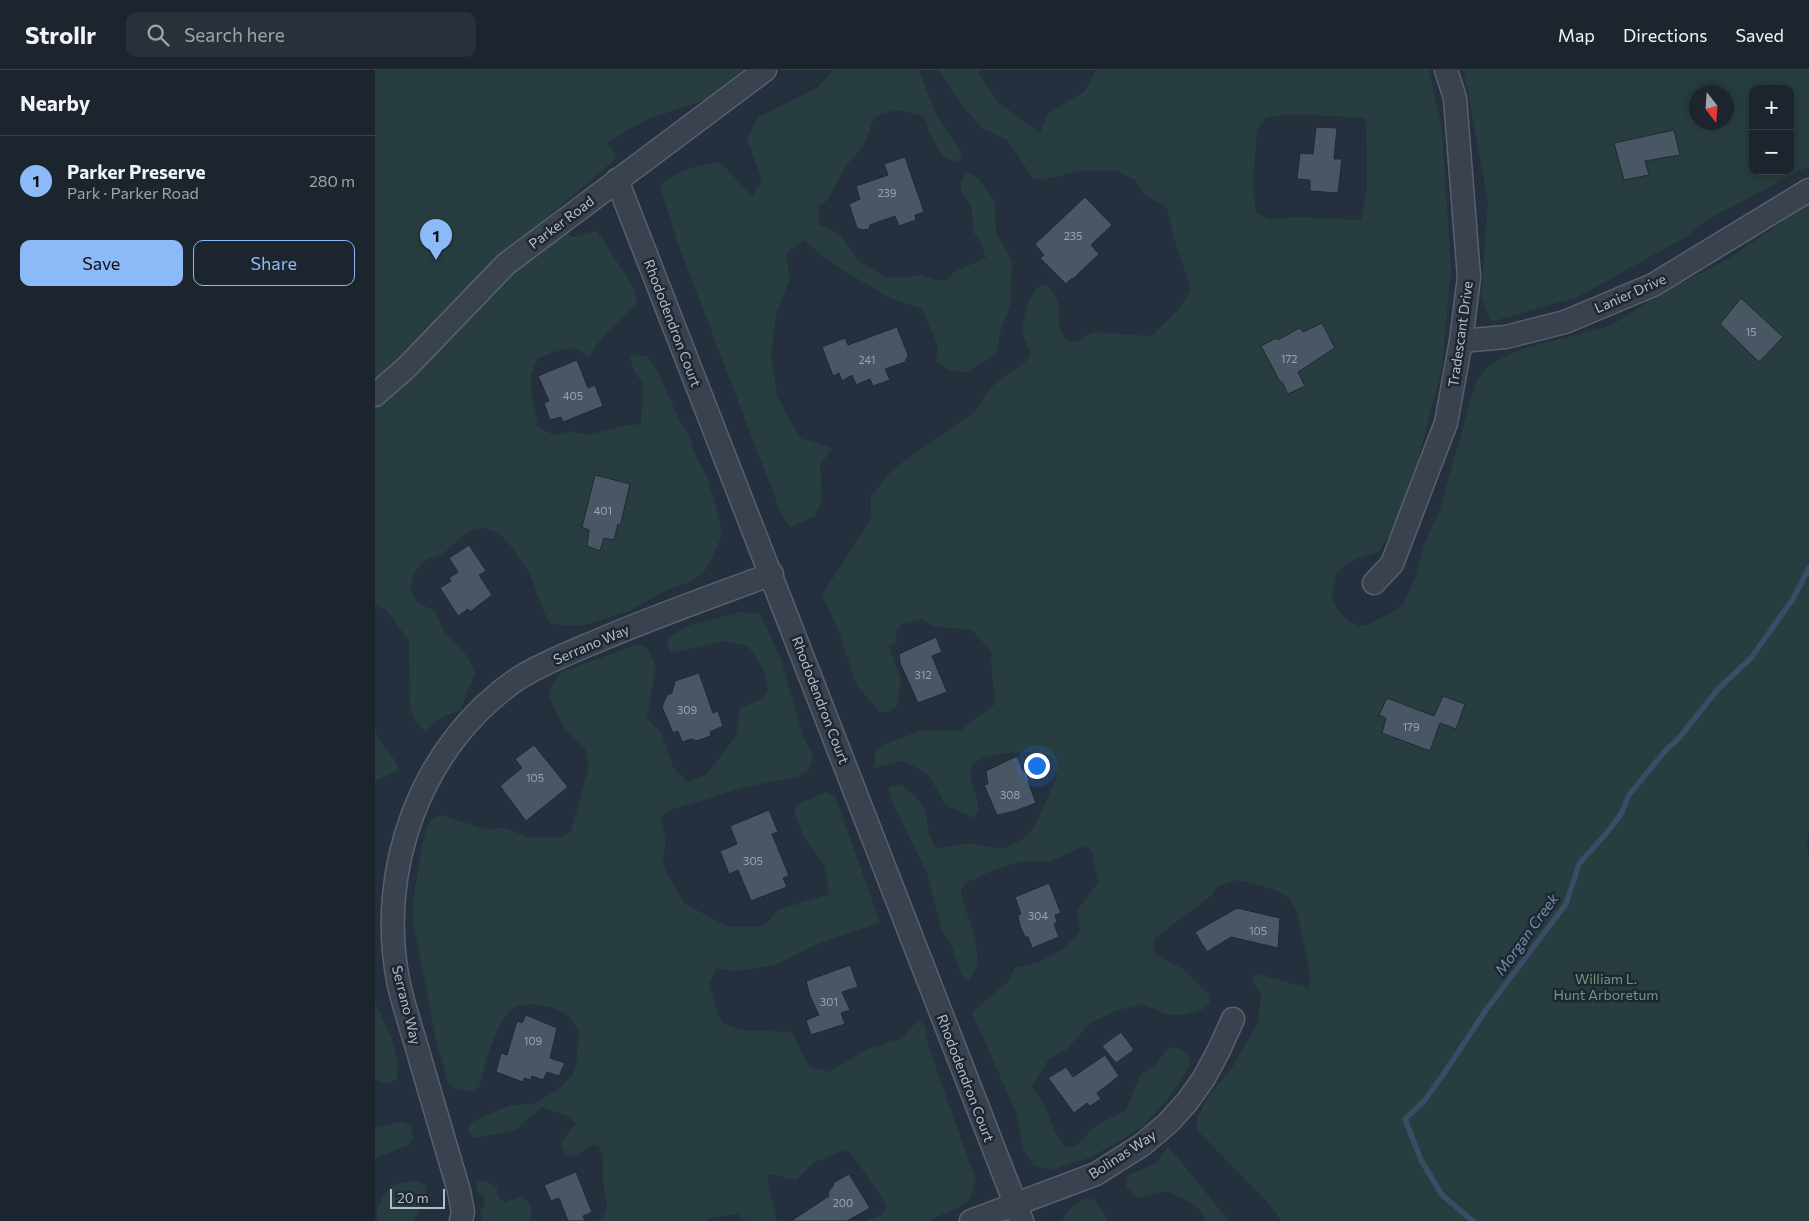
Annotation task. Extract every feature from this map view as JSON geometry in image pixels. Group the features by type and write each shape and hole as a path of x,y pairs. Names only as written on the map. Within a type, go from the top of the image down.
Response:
{"street":[{"name":"Parker Road","path":"375,394 407,367 506,264 765,70"},
{"name":"Tradescant Drive","path":"1374,583 1392,564 1446,423 1461,341 1469,277 1455,98 1446,70"},
{"name":"Rhododendron Court","path":"617,180 1019,1212"},
{"name":"Lanier Drive","path":"1461,341 1506,337 1565,322 1653,285 1809,190"},
{"name":"Serrano Way","path":"461,1221 463,1212 459,1191 399,984 394,948 393,916 396,875 412,813 432,772 462,729 482,708 520,677 548,662 614,634 772,574"},
{"name":"Bolinas Way","path":"971,1221 1019,1212 1053,1191 1096,1174 1142,1145 1168,1123 1187,1102 1204,1078 1233,1019"}],"green space":[{"path":"375,70 743,70 707,99 649,119 620,134 607,144 618,157 540,223 574,237 597,231 633,286 637,303 605,334 590,357 575,348 553,352 537,359 531,375 531,393 538,427 554,435 571,431 588,435 623,426 641,424 643,384 634,371 629,355 647,356 657,370 707,477 720,521 721,538 706,569 694,580 663,592 629,611 582,626 550,624 530,574 510,545 499,533 483,528 467,532 442,555 425,560 414,573 410,589 418,603 435,611 443,630 467,656 475,673 460,710 437,720 426,731 416,721 410,707 409,641 388,612 375,603"},
{"path":"834,70 919,70 935,113 963,155 958,163 942,156 929,132 924,116 898,110 880,114 873,120 864,145 845,167 828,200 818,206 819,225 838,233 859,261 885,277 902,278 920,275 938,281 948,279 954,272 986,258 980,241 974,233 971,206 961,190 961,182 966,174 972,174 979,179 995,203 996,233 1012,261 1010,306 1000,333 997,353 968,372 949,371 936,360 938,346 922,309 892,299 834,265 803,240 786,254 790,279 776,314 771,353 777,396 800,438 832,448 820,466 822,501 814,517 791,527 783,518 678,244 660,186 680,173 696,167 720,162 752,196 762,180 747,139 758,117 817,88"},
{"name":"William L. Hunt Arboretum","path":"939,70 979,70 979,74 998,102 1040,133 1048,114 1085,91 1096,70 1429,70 1442,129 1451,269 1442,368 1406,505 1379,552 1353,560 1336,574 1332,599 1337,609 1350,622 1360,626 1369,624 1398,609 1404,603 1414,581 1425,542 1440,509 1475,384 1485,370 1494,362 1522,349 1610,326 1663,292 1728,259 1809,204 1809,835 1806,847 1809,854 1809,1221 1281,1221 1270,1205 1197,1130 1196,1121 1209,1094 1230,1071 1258,1022 1261,995 1253,981 1255,973 1308,988 1311,979 1297,912 1289,898 1273,889 1238,880 1218,886 1211,896 1155,938 1153,946 1156,955 1183,969 1208,994 1210,1002 1203,1009 1185,1015 1168,1015 1143,1004 1115,1011 1090,1023 1067,1049 1049,1059 1032,1086 1045,1107 1055,1133 1066,1147 1075,1147 1094,1127 1126,1110 1141,1074 1154,1066 1169,1047 1180,1049 1188,1055 1190,1064 1173,1093 1142,1127 1092,1157 1051,1170 1034,1166 1024,1151 1017,1115 972,1012 1006,984 1015,968 1039,962 1064,948 1077,936 1080,928 1077,911 1098,882 1092,851 1086,845 1049,862 1024,861 993,870 966,883 961,889 974,935 977,964 969,982 962,976 951,944 941,928 927,873 890,798 889,788 900,784 919,800 925,812 929,834 938,848 970,843 1002,849 1021,840 1034,828 1057,776 1056,764 1045,755 1024,752 999,754 979,760 973,765 971,770 978,806 978,811 974,818 947,806 928,775 913,766 902,761 874,768 876,751 884,745 919,731 961,730 994,705 992,652 972,630 932,626 921,619 902,624 896,631 897,642 889,645 901,680 897,706 888,712 880,712 857,686 838,629 822,595 868,523 871,515 871,496 893,469 976,411 990,388 1026,361 1031,355 1022,331 1027,304 1037,287 1046,285 1053,292 1057,299 1060,327 1063,334 1068,341 1077,342 1093,332 1151,336 1179,309 1191,289 1173,235 1167,208 1144,194 1135,180 1117,171 1084,170 1042,180 1033,178 1007,140 982,128 963,107","holes":["1293,114 1366,118 1367,190 1361,220 1296,217 1270,219 1256,213 1253,186 1257,130 1266,118"]},
{"path":"1464,70 1809,70 1809,166 1794,174 1794,85 1749,85 1749,175 1792,175 1710,218 1686,237 1578,297 1491,322 1481,297 1488,203"},
{"path":"740,612 760,614 781,659 803,736 813,754 811,764 806,773 797,777 745,787 667,811 661,818 666,839 663,861 666,871 685,904 729,927 757,927 766,924 778,910 829,894 825,866 805,839 795,814 796,805 826,792 835,796 880,922 815,945 773,966 732,971 716,968 709,984 718,1014 723,1023 741,1030 792,1032 809,1067 829,1072 867,1049 901,1039 919,1019 925,1027 928,1045 976,1181 970,1199 962,1206 928,1221 865,1221 883,1214 887,1205 853,1156 846,1150 815,1162 796,1180 769,1174 768,1183 777,1221 747,1221 737,1214 707,1219 706,1221 596,1221 603,1217 607,1208 603,1182 603,1155 598,1146 591,1145 576,1156 567,1155 561,1148 563,1140 576,1124 567,1116 542,1107 516,1130 474,1138 468,1131 472,1122 510,1105 534,1104 558,1089 573,1074 576,1066 579,1030 568,1016 556,1009 533,1004 516,1007 509,1012 497,1031 479,1087 472,1091 454,1088 448,1082 437,1044 413,922 414,895 427,826 433,819 442,815 485,829 503,828 532,838 561,837 571,831 589,767 585,749 564,728 549,697 551,687 561,672 636,645 646,646 656,666 647,718 661,732 673,767 688,782 706,775 736,736 740,708 763,699 768,690 764,670 748,646 723,641 671,653 667,645 669,637 690,625"},
{"path":"375,726 379,739 393,758 398,770 375,781"},
{"path":"375,1004 392,1041 397,1061 398,1071 396,1079 387,1084 375,1079"},
{"path":"403,1121 411,1127 413,1137 409,1145 375,1158 375,1128"},
{"path":"1168,1146 1229,1221 1205,1221 1200,1210 1195,1206 1165,1191 1139,1198 1126,1186 1128,1175 1157,1163"},
{"path":"485,1180 497,1187 497,1196 504,1202 522,1196 531,1207 530,1221 482,1221 480,1210 485,1204 484,1196 476,1191 477,1182"},
{"path":"420,1181 427,1187 425,1198 414,1221 377,1221 378,1209 385,1193 400,1183"},
{"path":"1086,1198 1095,1200 1108,1221 1062,1221 1069,1210"}],"building":[{"path":"1316,127 1337,128 1334,159 1342,159 1338,193 1310,191 1310,180 1297,179 1300,153 1313,154"},
{"path":"1674,130 1680,155 1645,161 1649,175 1624,180 1614,143"},
{"path":"905,157 924,212 915,215 916,220 899,226 895,216 870,225 869,229 857,228 849,204 860,199 856,186 888,175 884,164"},
{"path":"1085,197 1112,225 1091,245 1099,254 1066,284 1040,258 1044,255 1035,244"},
{"path":"1741,298 1783,337 1759,362 1720,324"},
{"path":"1322,323 1335,348 1298,372 1305,386 1288,394 1261,346 1276,338 1278,340 1299,328 1303,332"},
{"path":"897,327 908,355 905,362 885,369 890,380 873,386 870,379 856,385 852,375 842,381 839,373 833,376 822,347 845,338 848,345"},
{"path":"577,360 588,388 595,385 603,406 563,422 561,417 550,420 544,403 549,401 538,376"},
{"path":"595,475 630,484 620,527 618,524 614,540 604,538 600,551 587,546 589,530 582,527"},
{"path":"469,545 486,571 479,575 492,595 470,612 468,609 458,616 440,588 451,581 449,578 458,572 449,558"},
{"path":"936,637 942,652 932,656 947,692 918,703 900,663 899,654"},
{"path":"699,673 713,713 718,711 723,726 710,732 711,736 696,741 692,739 682,742 678,731 673,733 662,707 667,695 672,693 675,681"},
{"path":"1443,696 1465,704 1456,729 1440,723 1430,751 1382,733 1386,718 1379,715 1387,698 1434,716"},
{"path":"534,745 568,787 526,821 500,786 522,768 515,759"},
{"path":"1017,756 1023,771 1026,772 1036,803 997,815 984,785 988,784 986,771"},
{"path":"769,810 778,832 772,834 789,876 783,878 787,887 751,901 738,870 729,874 720,851 737,844 730,826"},
{"path":"1049,883 1061,913 1055,915 1057,922 1054,924 1059,937 1032,948 1028,937 1025,937 1020,926 1018,915 1021,914 1015,897"},
{"path":"1237,908 1280,918 1278,948 1231,937 1207,952 1195,932"},
{"path":"850,965 858,987 842,992 850,1010 841,1013 845,1024 811,1035 806,1020 819,1015 810,996 806,981"},
{"path":"526,1015 557,1028 550,1058 565,1063 559,1076 547,1072 543,1080 532,1076 531,1080 524,1078 523,1082 496,1072 501,1053 507,1055 517,1021 522,1023"},
{"path":"1121,1032 1134,1050 1116,1063 1102,1046"},
{"path":"1105,1055 1119,1076 1097,1093 1101,1099 1090,1106 1087,1103 1074,1113 1048,1078 1066,1067 1073,1077"},
{"path":"576,1172 592,1212 583,1216 585,1221 568,1221 559,1198 551,1201 544,1185"},
{"path":"849,1174 870,1208 847,1221 791,1221 829,1196 828,1192 834,1185 833,1183"}],"waterway":[{"name":"Morgan Creek","path":"1473,1221 1442,1195 1421,1160 1405,1119 1424,1101 1486,1010 1566,904 1579,864 1621,814 1629,795 1665,751 1679,738 1718,689 1751,658 1793,599 1809,568"}],"place":[{"name":"Parker Preserve","path":"436,260"}]}
